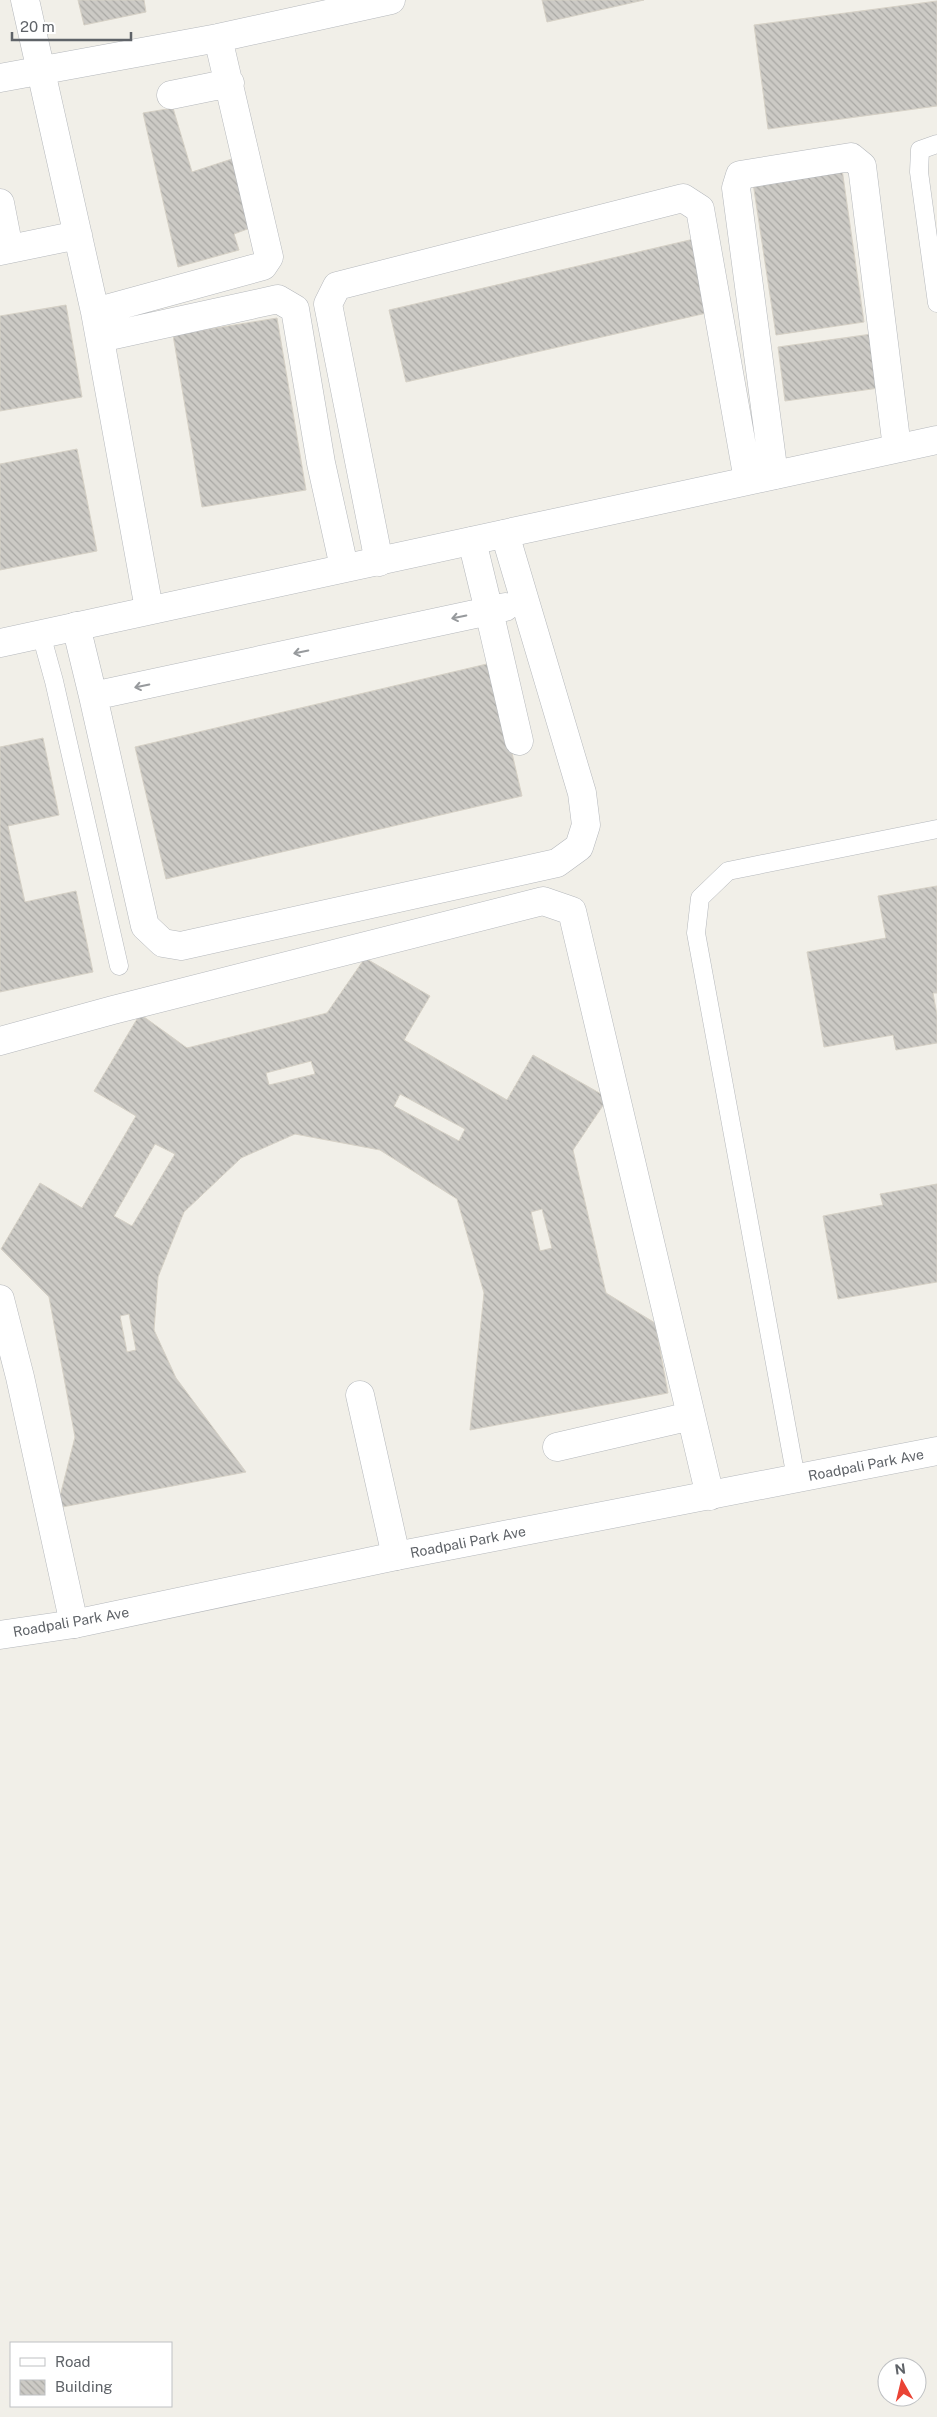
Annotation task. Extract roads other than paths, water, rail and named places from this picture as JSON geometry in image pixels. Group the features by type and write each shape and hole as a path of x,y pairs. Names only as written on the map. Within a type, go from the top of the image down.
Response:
{"street":[{"path":"25,0 97,325 149,609"},
{"path":"0,78 42,72 218,38 324,7 391,0"},
{"path":"97,325 263,266 269,257 230,82 218,38"},
{"path":"171,95 230,82"},
{"path":"761,478 736,188 740,175 851,158 862,166 897,448"},
{"path":"379,562 328,304 337,286 683,198 700,209 761,478"},
{"path":"0,203 4,250 78,235"},
{"path":"97,325 278,299 295,309 321,463 344,567"},
{"path":"0,643 149,609 344,567 379,562 937,440"},
{"path":"76,626 145,926 163,943 181,946 557,862 579,847 586,825 582,793 505,534"},
{"path":"472,541 520,741"},
{"path":"93,696 525,602"},
{"path":"0,1041 112,1010 543,901 572,911 710,1496"},
{"path":"0,1299 20,1377 74,1624"},
{"path":"360,1395 396,1556"},
{"path":"557,1447 691,1416"},
{"name":"Roadpali Park Ave","path":"0,1635 74,1624 396,1556 937,1451"}],"lane":[{"path":"937,144 920,150 919,172 937,303"},
{"path":"41,634 58,697 119,966"},
{"path":"796,1478 696,934 700,898 728,871 937,829"}]}
